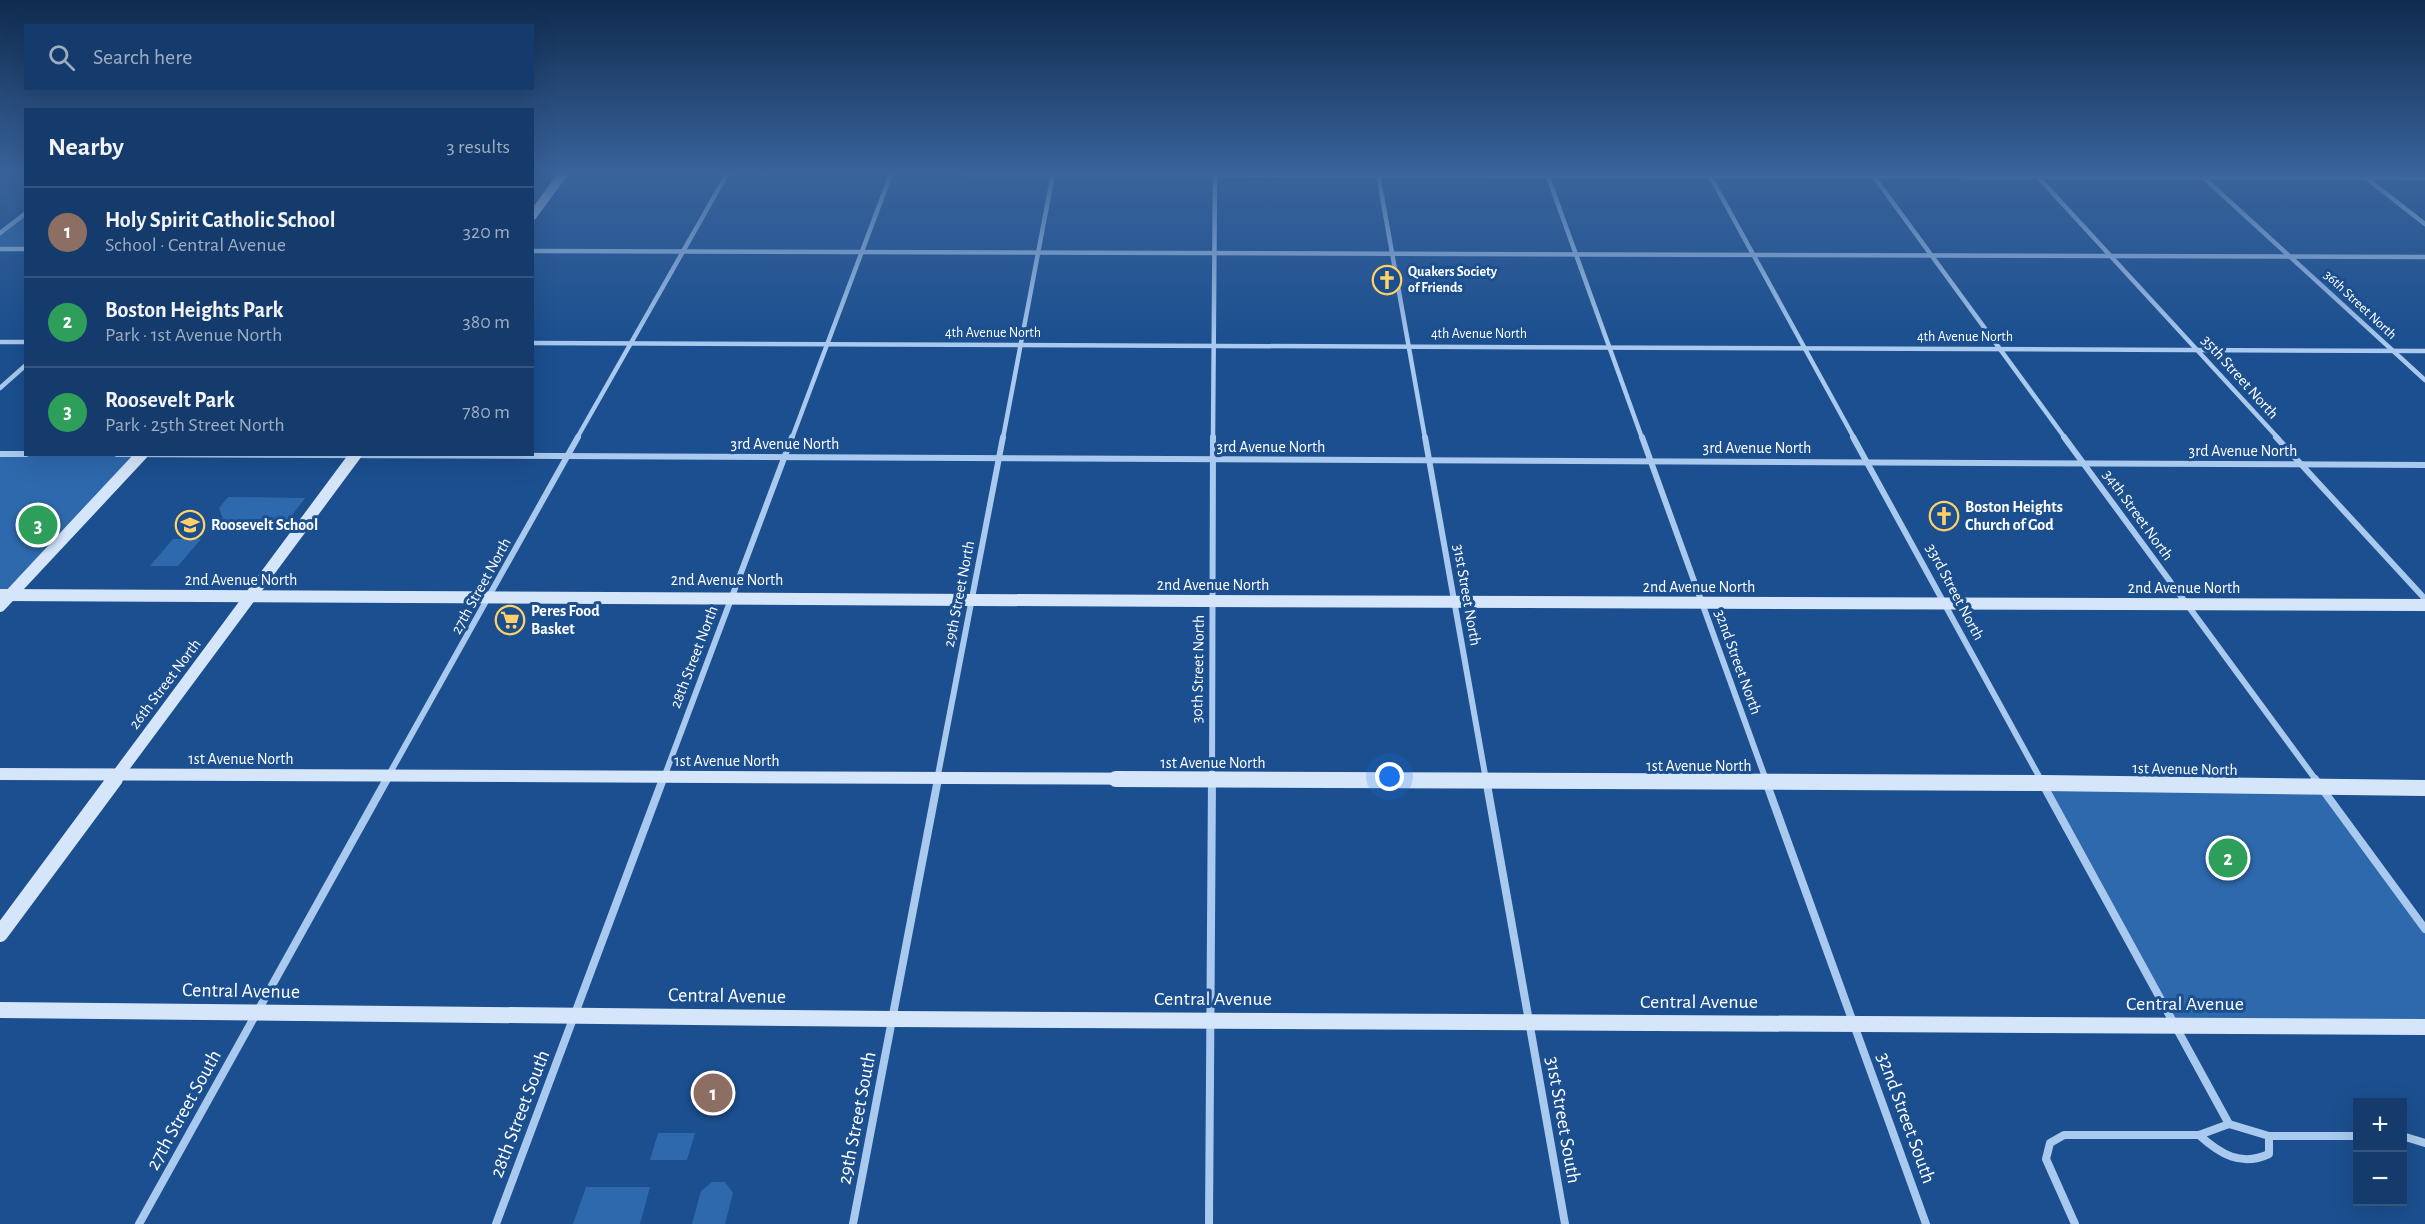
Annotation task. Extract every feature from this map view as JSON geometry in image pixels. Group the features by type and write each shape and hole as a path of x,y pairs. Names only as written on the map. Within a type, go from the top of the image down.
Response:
{"main road":[{"path":"0,606 5,595 140,456"},
{"name":"26th Street North","path":"0,934 355,456"},
{"name":"2nd Avenue North","path":"5,595 731,596 972,600 1947,606 2425,605"},
{"name":"1st Avenue North","path":"0,774 2043,783 2425,788"},
{"name":"Central Avenue","path":"0,1010 893,1019 2425,1027"}],"street":[{"name":"27th Street North","path":"257,1012 694,231"},
{"name":"28th Street North","path":"576,1016 825,344 870,231"},
{"name":"29th Street North","path":"893,1019 1041,231"},
{"name":"30th Street North","path":"1209,1224 1215,231"},
{"name":"31st Street North","path":"1388,231 1528,1021"},
{"name":"32nd Street North","path":"1567,231 1854,1024"},
{"name":"33rd Street North","path":"1742,231 2229,1124"},
{"name":"34th Street North","path":"1914,231 2425,929"},
{"name":"35th Street North","path":"2087,231 2425,599"},
{"name":"36th Street North","path":"2262,231 2425,380"},
{"path":"0,249 24,249"},
{"path":"534,251 2425,257"},
{"path":"0,342 24,342"},
{"name":"4th Avenue North","path":"534,343 2425,351"},
{"path":"0,388 24,367"},
{"path":"0,454 24,454"},
{"name":"3rd Avenue North","path":"462,456 2425,465"},
{"name":"27th Street South","path":"139,1224 257,1012"},
{"name":"28th Street South","path":"496,1224 576,1016"},
{"name":"29th Street South","path":"853,1224 893,1019"},
{"name":"31st Street South","path":"1528,1021 1565,1224"},
{"name":"32nd Street South","path":"1854,1024 1926,1224"},
{"path":"2074,1224 2046,1160 2046,1150 2055,1137 2064,1135 2199,1135 2229,1124 2269,1136 2353,1136"},
{"path":"2199,1135 2216,1151 2231,1159 2260,1160 2269,1154 2269,1136"},
{"path":"2407,1137 2425,1143"}],"shaded area":[{"path":"24,231 24,249 0,248 0,233"},
{"path":"0,454 141,456 10,595 0,595"},
{"path":"228,497 305,498 286,523 224,522 219,508"},
{"path":"173,539 201,539 178,566 150,566"},
{"path":"2043,783 2322,788 2425,929 2425,1027 2173,1025"},
{"path":"658,1133 695,1133 687,1160 650,1160"},
{"path":"712,1182 725,1182 733,1193 725,1224 692,1224 701,1191"},
{"path":"586,1187 650,1187 640,1224 573,1224"}],"place":[{"name":"Quakers Society of Friends","path":"1387,280"},
{"name":"Boston Heights Church of God","path":"1944,516"},
{"name":"Roosevelt Park","path":"38,525"},
{"name":"Roosevelt School","path":"190,525"},
{"name":"Peres Food Basket","path":"510,620"},
{"name":"Boston Heights Park","path":"2228,858"},
{"name":"Holy Spirit Catholic School","path":"713,1093"}]}
